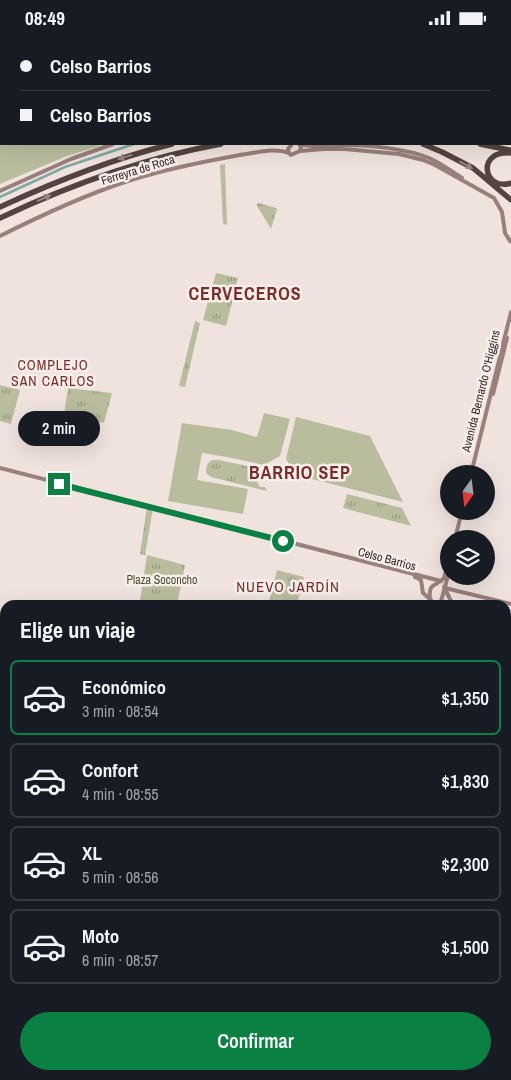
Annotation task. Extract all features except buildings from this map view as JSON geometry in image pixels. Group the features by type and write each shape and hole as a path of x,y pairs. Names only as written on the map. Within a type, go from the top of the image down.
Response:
{"highway":[{"path":"0,207 82,171 168,145"},
{"path":"0,219 54,193 118,169 169,155 216,145"},
{"path":"424,145 473,168 511,200"},
{"path":"484,145 511,151"},
{"path":"511,151 494,155 489,161 487,169 495,182 502,184 511,183"}],"main road":[{"path":"0,191 71,159 110,145"},
{"path":"273,150 288,145"},
{"path":"289,153 288,149 290,145"},
{"name":"Ferreyra de Roca","path":"300,145 300,151"},
{"name":"Ferreyra de Roca","path":"312,145 361,146 410,152 428,157 440,163 480,190"},
{"name":"Ferreyra de Roca","path":"0,236 67,204 123,183 190,165 273,150 283,151 291,155 300,151 344,149 409,156 436,165 491,196 502,212 504,229 511,241"},
{"path":"504,229 511,235 511,241"},
{"name":"Avenida Bernardo O'Higgins","path":"487,415 511,312"},
{"name":"Avenida Bernardo O'Higgins","path":"474,465 511,323"},
{"name":"Celso Barrios","path":"0,469 417,577 420,579 423,593 430,600"},
{"name":"Celso Barrios","path":"326,552 440,579"},
{"path":"421,583 424,579 430,578"},
{"path":"432,600 431,587 440,580"},
{"path":"444,585 451,600"},
{"path":"442,600 446,585"},
{"path":"445,588 494,600"},
{"path":"440,600 443,595"}],"green space":[{"path":"0,145 99,145 67,156 0,184"},
{"path":"225,164 227,225 223,224 220,165"},
{"path":"259,203 277,209 271,229 257,206"},
{"path":"216,273 238,278 226,326 203,320"},
{"path":"195,321 200,323 185,387 179,386"},
{"path":"0,385 20,390 11,424 0,421"},
{"path":"68,388 112,393 104,423 64,414"},
{"path":"264,413 290,419 280,456 264,465 202,453 197,480 248,489 243,514 168,501 182,423 232,430 257,437"},
{"path":"296,417 370,436 403,502 296,475 286,459"},
{"path":"212,460 265,469 265,474 258,477 257,482 260,487 265,487 267,491 211,477 206,471 208,464"},
{"path":"347,494 402,508 411,526 343,508"},
{"path":"147,507 153,508 145,555 140,554"},
{"name":"Plaza Soconcho","path":"147,555 185,565 178,600 140,600"},
{"path":"277,570 304,577 298,600 269,600"}],"waterway":[{"path":"0,197 65,167 131,145"}],"district":[{"name":"CERVECEROS","path":"245,293"},
{"name":"COMPLEJO SAN CARLOS","path":"53,373"},
{"name":"BARRIO SEP","path":"300,472"},
{"name":"NUEVO JARDÍN","path":"288,586"}],"route":[{"path":"59,484 283,541"}]}
